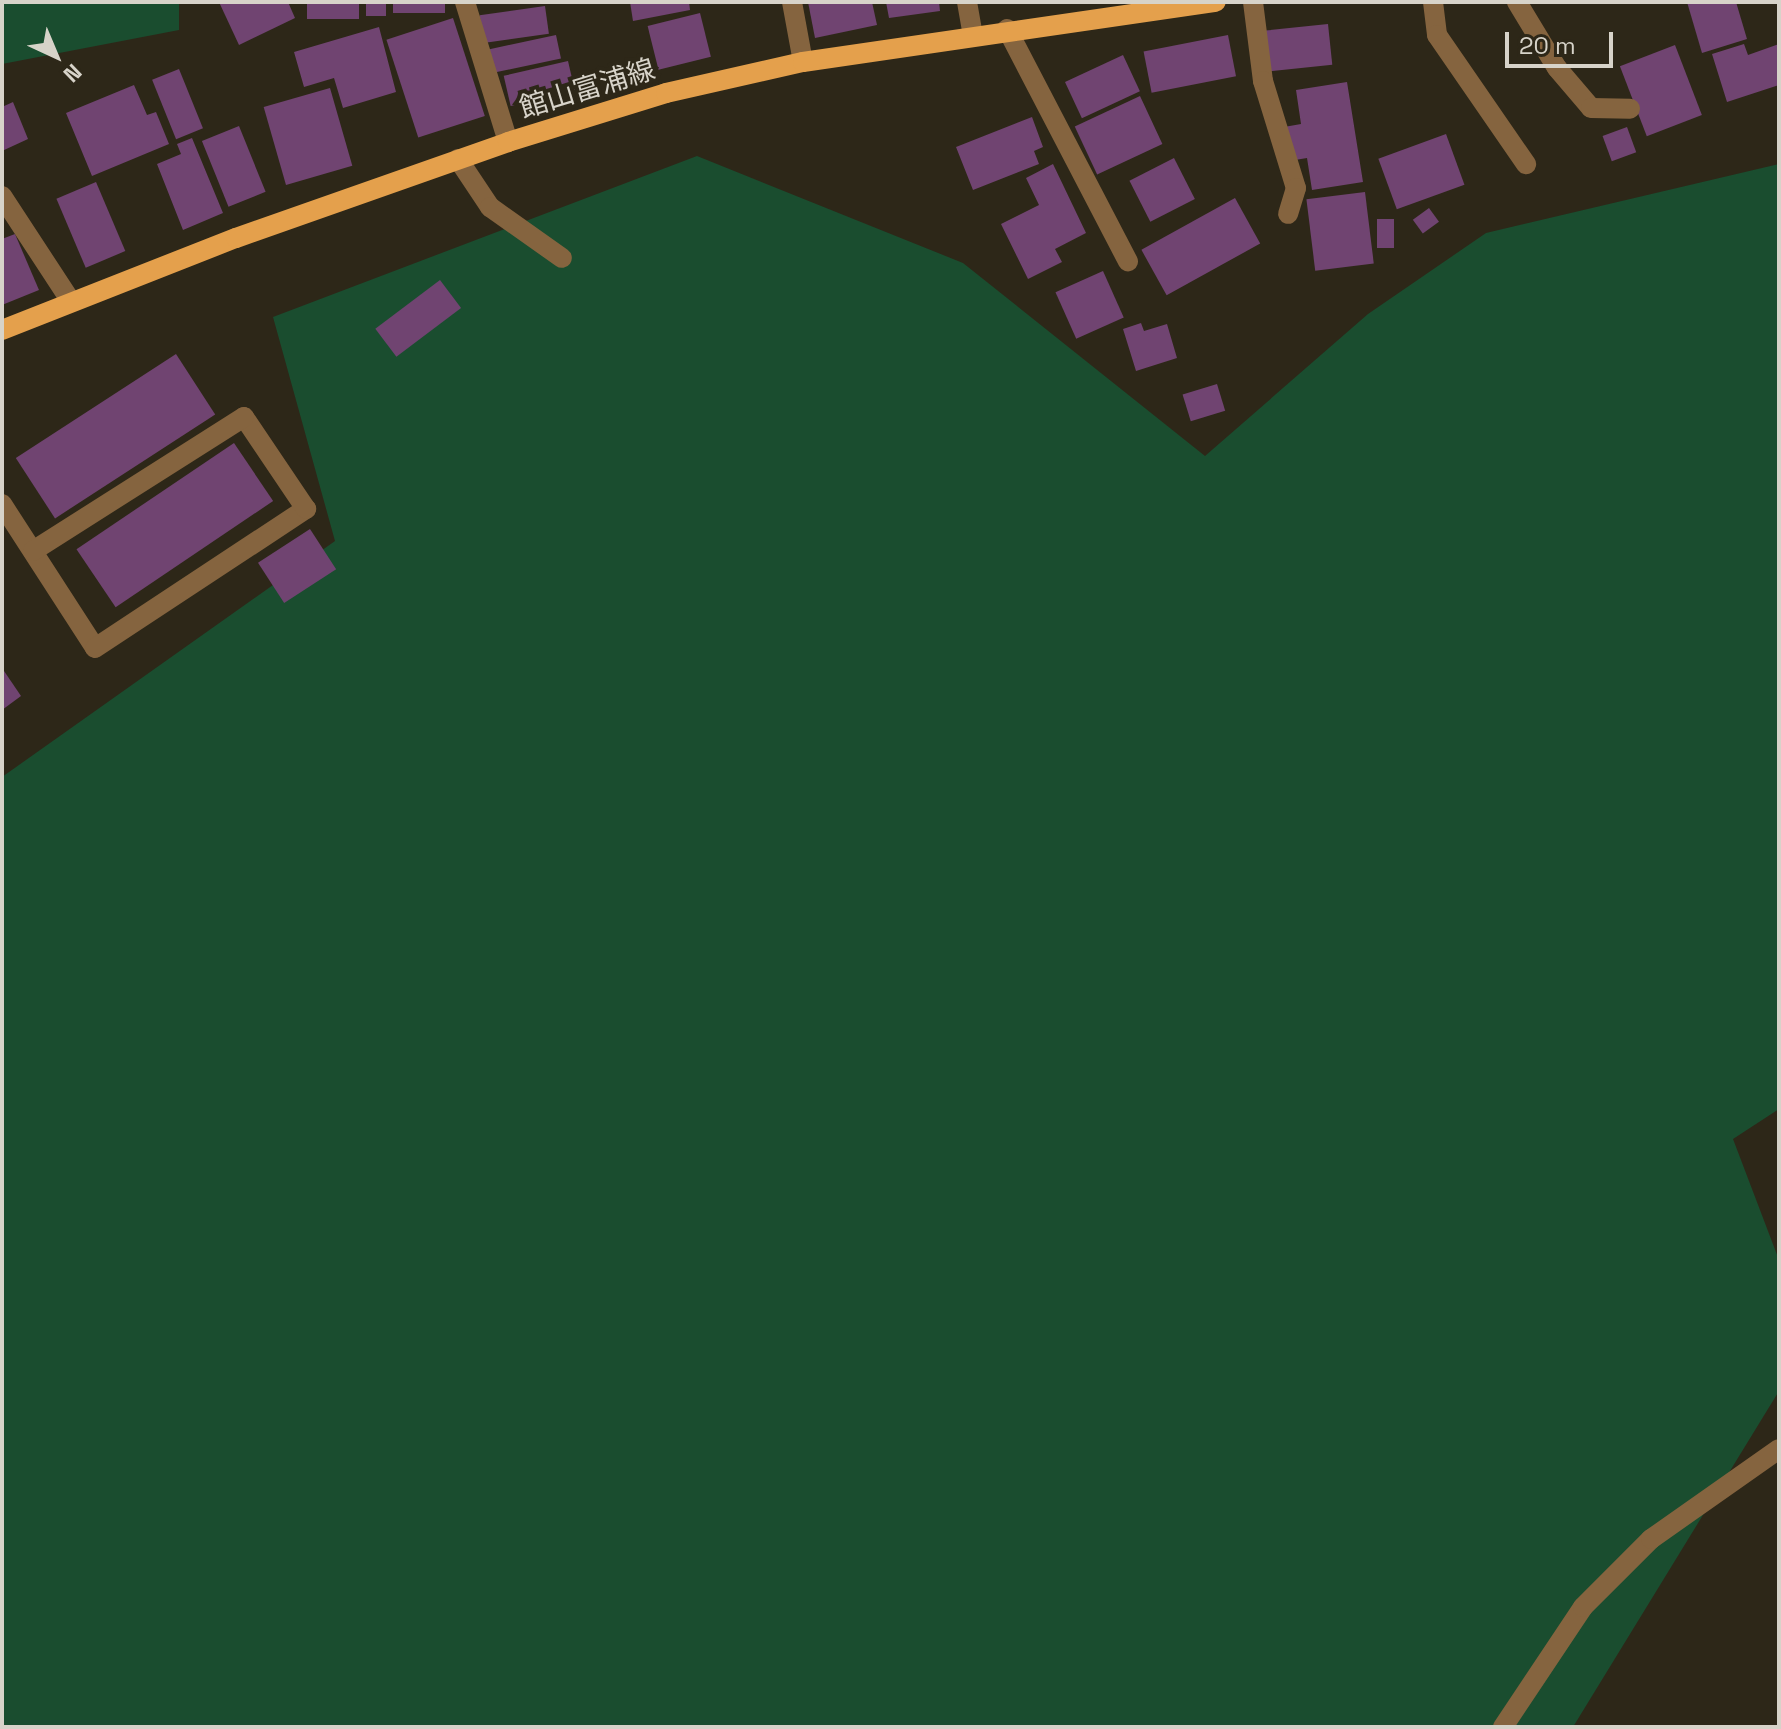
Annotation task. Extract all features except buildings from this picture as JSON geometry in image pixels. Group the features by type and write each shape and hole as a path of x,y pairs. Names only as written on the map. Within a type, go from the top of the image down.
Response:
{"main road":[{"name":"館山富浦線","path":"2,330 70,300 458,159 666,93 803,62 1007,29 1216,2"}],"street":[{"path":"465,2 508,142"},
{"path":"792,2 803,62"},
{"path":"967,2 973,35"},
{"path":"1253,2 1263,81 1296,188 1288,214"},
{"path":"1433,2 1437,35 1526,164"},
{"path":"1517,2 1557,68 1591,108 1630,109"},
{"path":"1007,29 1128,261"},
{"path":"458,159 490,207 562,258"},
{"path":"2,196 70,300"},
{"path":"2,504 95,648 306,509 244,417 33,551"},
{"path":"1503,1727 1583,1607 1651,1539 1779,1449"}],"green space":[{"path":"2,2 179,2 179,30 2,64"},
{"path":"697,156 963,263 1205,456 1368,314 1486,233 1779,164 1779,1109 1733,1139 1779,1260 1779,1391 1573,1727 2,1727 2,777 335,541 273,317"}]}
